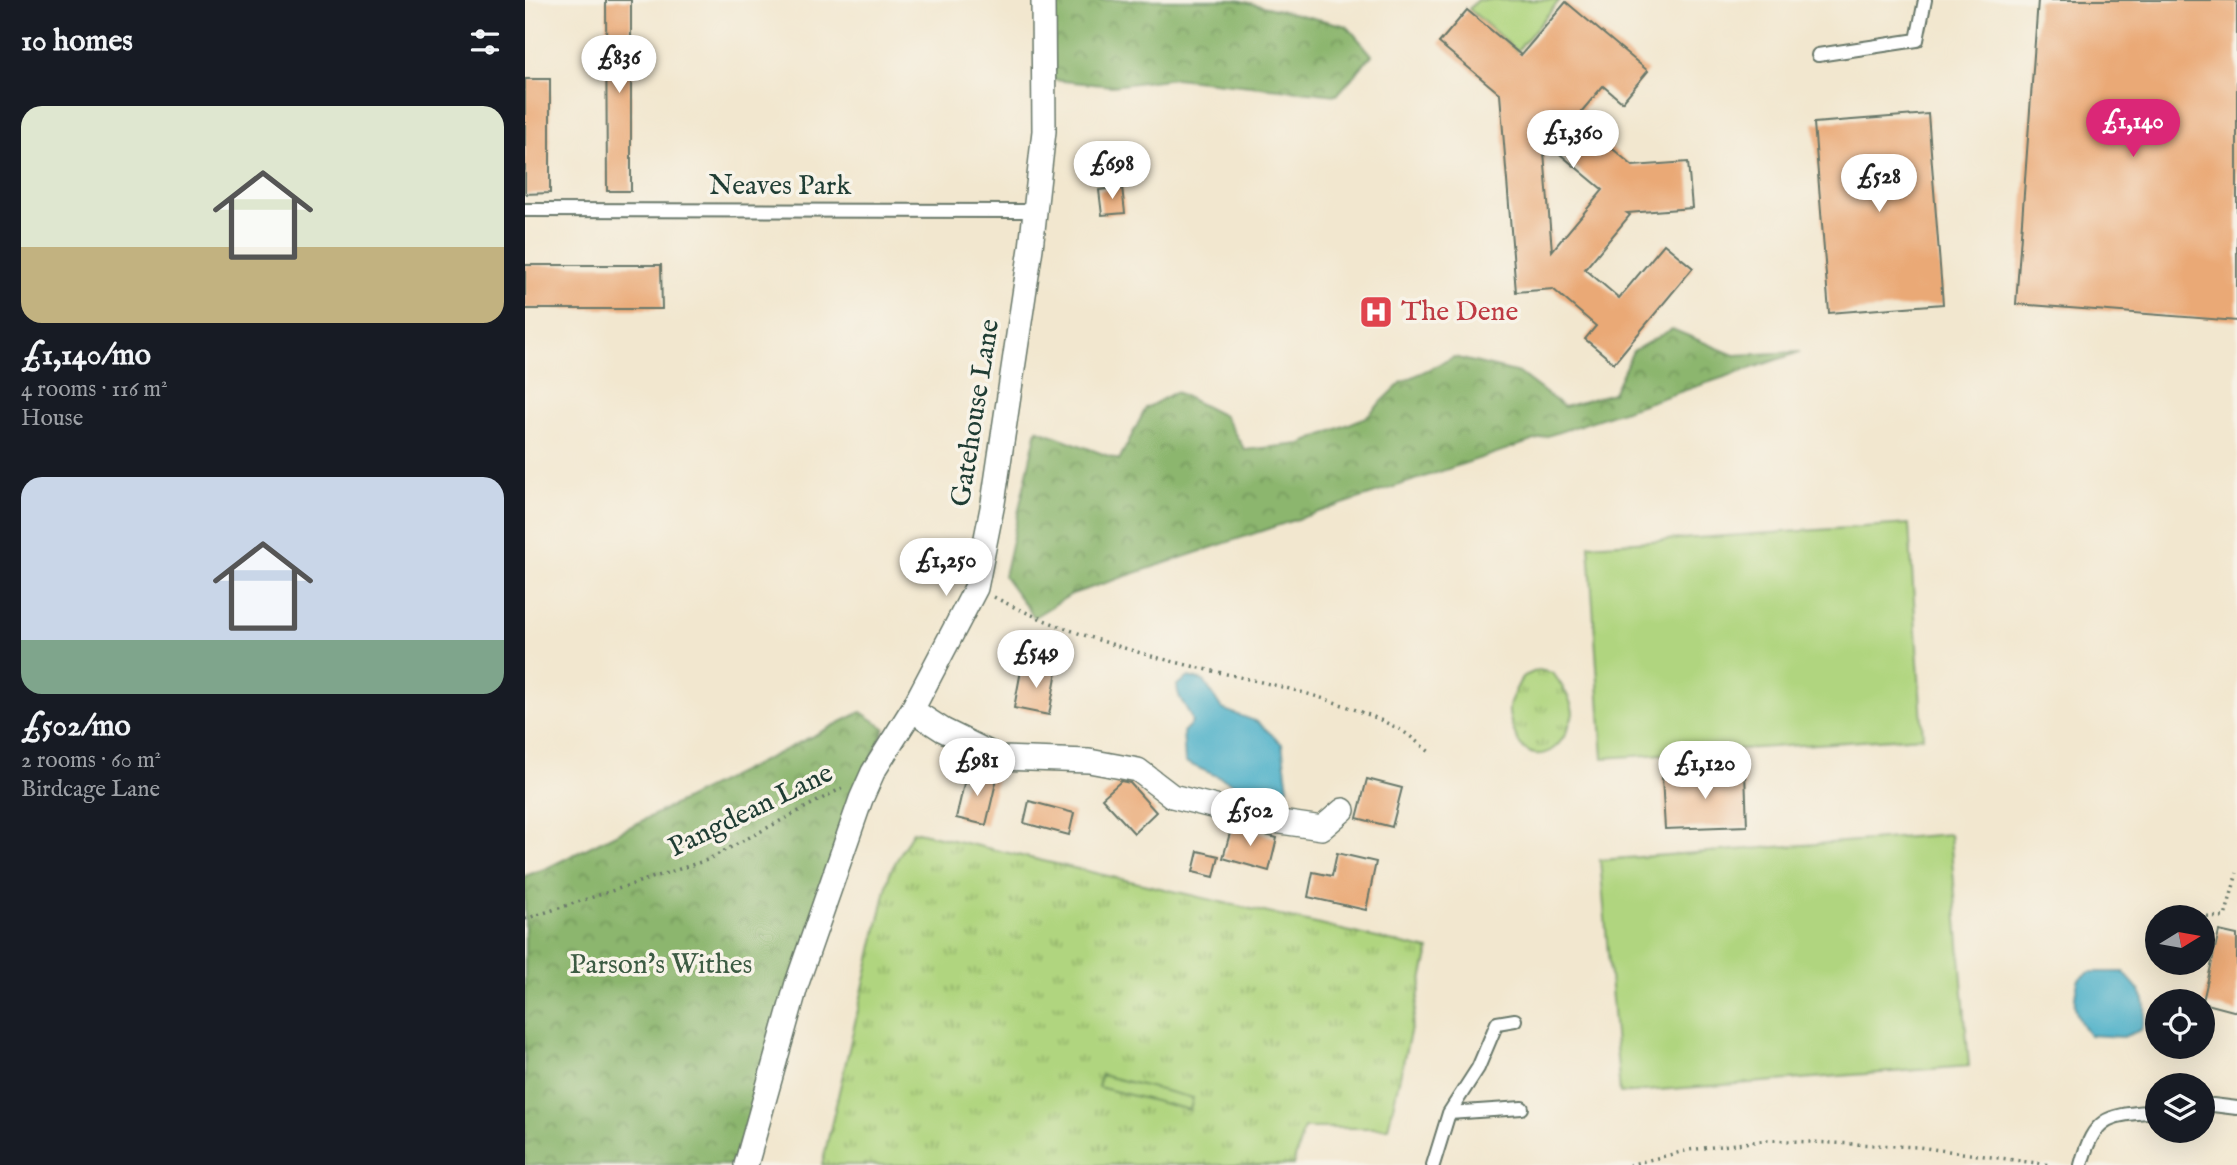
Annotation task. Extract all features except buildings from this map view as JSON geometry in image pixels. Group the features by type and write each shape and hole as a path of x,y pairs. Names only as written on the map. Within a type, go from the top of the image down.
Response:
{"street":[{"name":"Gatehouse Lane","path":"746,1165 797,983 861,799 873,772 912,710 976,588 993,503 1035,211 1044,131 1043,0"},
{"path":"912,710 943,730 1000,758 1089,761 1138,770 1171,796 1267,820 1322,828 1343,810"}],"lane":[{"path":"1818,55 1917,40 1925,0"},
{"name":"Neaves Park","path":"525,210 1035,211"},
{"path":"1433,1165 1449,1114 1478,1068 1497,1023 1515,1020"},
{"path":"2215,1105 2237,1108"},
{"path":"1449,1114 1522,1108"},
{"path":"2081,1165 2093,1130 2115,1115 2145,1112"}],"path":[{"path":"976,588 1034,618 1147,654 1285,686 1346,707 1399,729 1431,753"},
{"name":"Pangdean Lane","path":"525,919 707,860 873,772"},
{"path":"2215,917 2225,917 2237,873"},
{"path":"1629,1165 1689,1150 1768,1140 1918,1147 2051,1165"}],"green space":[{"path":"1043,0 1237,0 1347,26 1372,55 1337,95 1175,78 1112,86 1044,79"},
{"path":"1477,0 1560,0 1517,51 1469,9"},
{"path":"1672,329 1734,355 1800,352 1072,594 1034,617 1004,576 1037,429 1119,460 1146,408 1176,392 1224,416 1245,450 1301,444 1366,417 1402,382 1454,357 1519,373 1564,407 1613,393 1633,351"},
{"path":"1909,524 1923,737 1603,758 1589,545"},
{"path":"1538,670 1553,673 1568,696 1573,712 1568,728 1557,745 1550,751 1534,754 1520,744 1509,711 1522,677"},
{"name":"Parson's Withes","path":"861,712 885,728 875,750 746,1165 525,1165 525,876 547,868"},
{"path":"913,831 1429,950 1388,1128 1304,1128 1293,1165 822,1165 890,872"},
{"path":"1950,834 1969,1066 1620,1093 1600,860"},
{"path":"1101,1075 1193,1098 1190,1110 1098,1087"}],"water":[{"path":"1189,677 1204,681 1222,709 1258,722 1282,744 1288,788 1269,802 1185,762 1183,732 1192,723 1179,696 1177,685"},
{"path":"2090,972 2123,972 2140,992 2145,1004 2141,1030 2123,1037 2089,1035 2075,1009 2079,979"}],"place":[{"name":"The Dene","path":"1376,312"}]}
